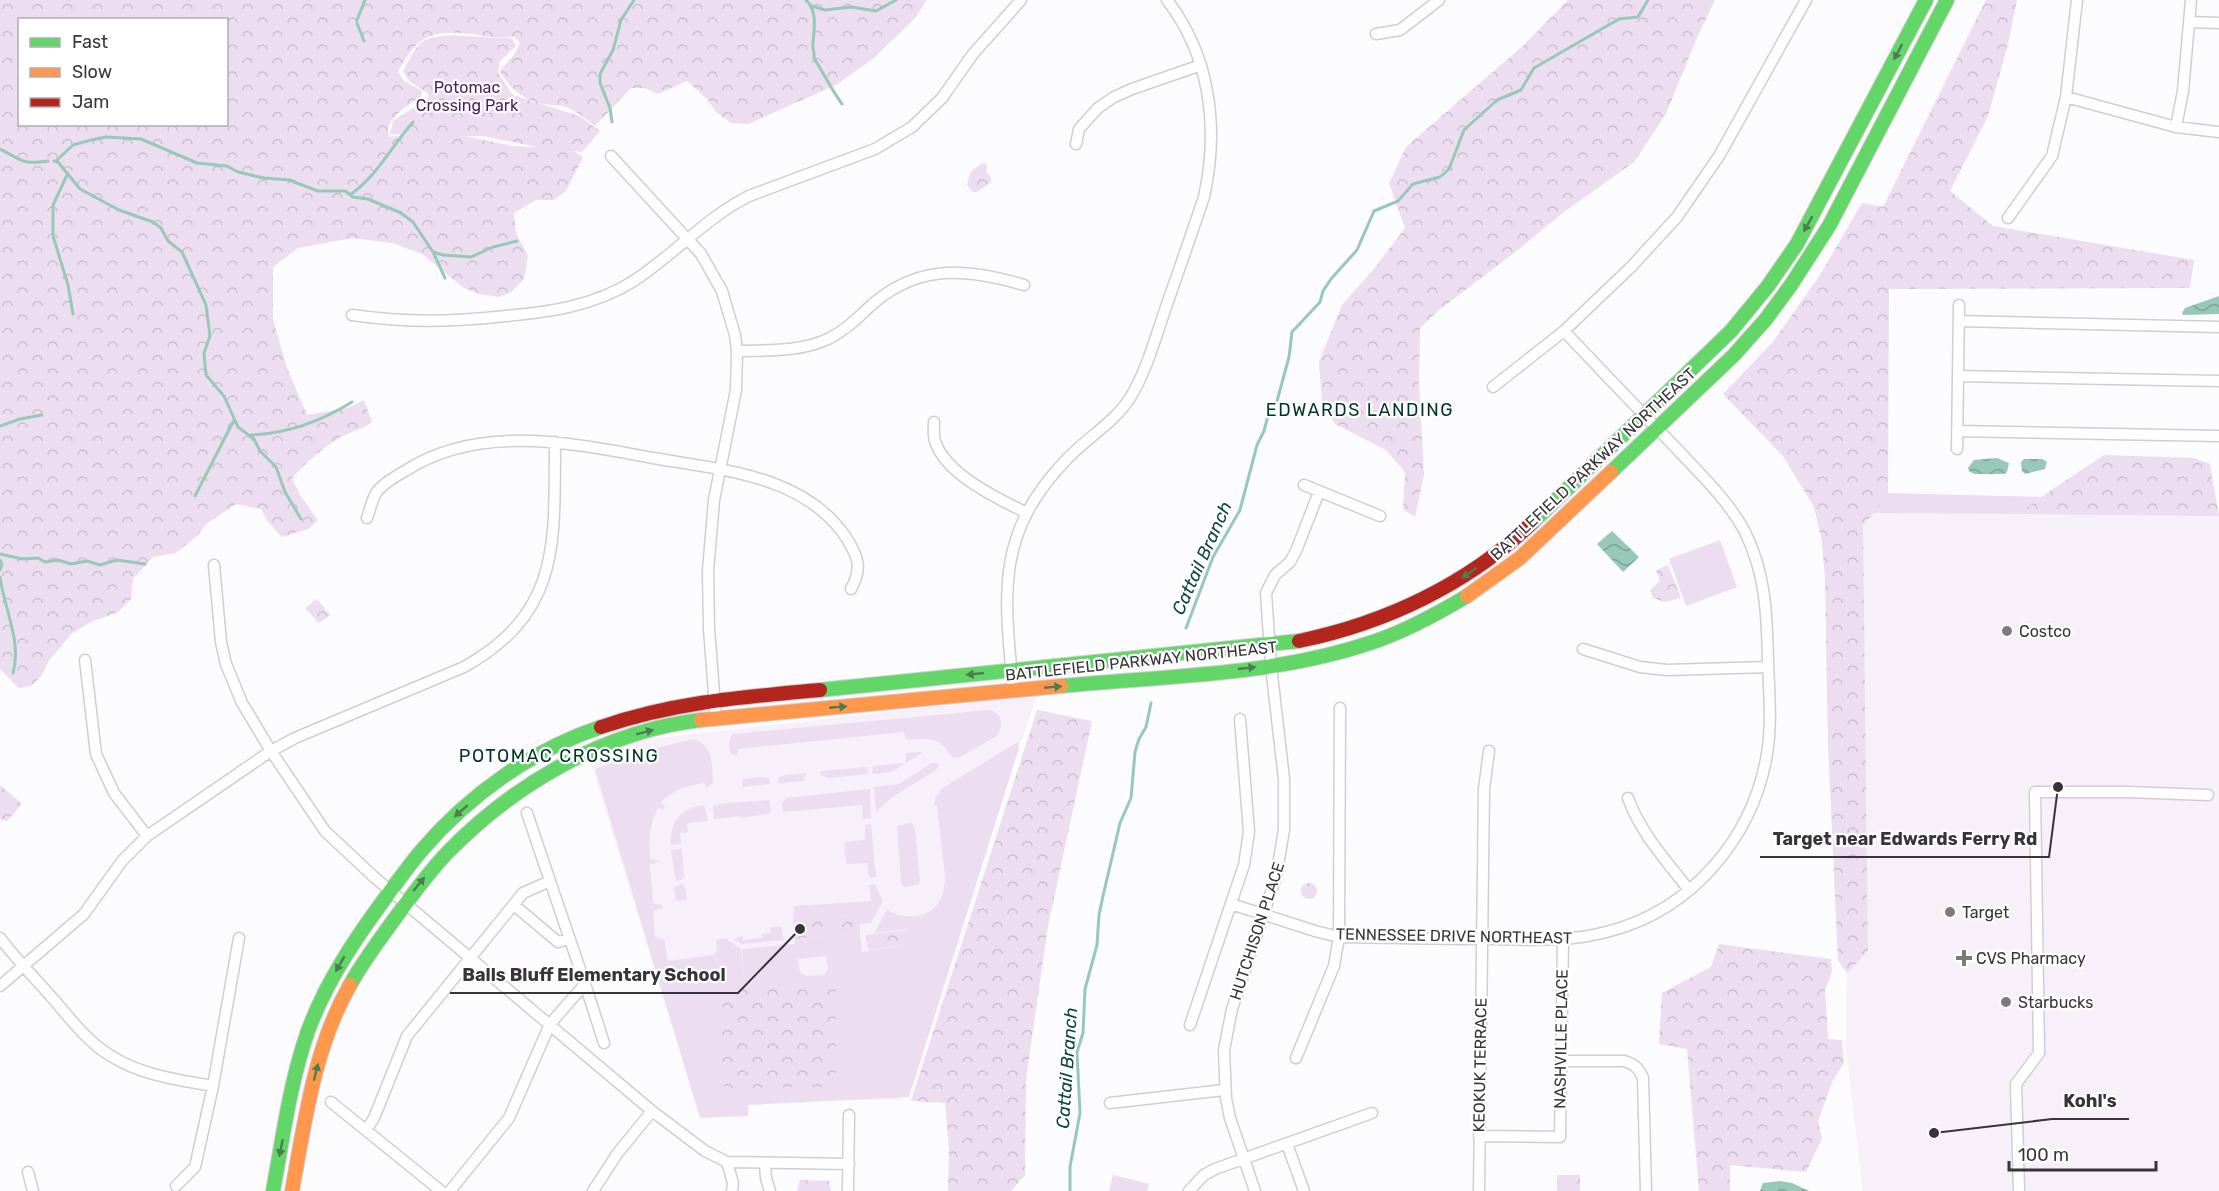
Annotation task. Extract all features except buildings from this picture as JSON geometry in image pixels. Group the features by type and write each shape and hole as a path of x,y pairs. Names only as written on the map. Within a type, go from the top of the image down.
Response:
{"main road":[{"name":"BATTLEFIELD PARKWAY NORTHEAST","path":"273,1191 295,1074 316,1011 351,945 424,847 450,821 506,775 575,736 611,722 666,707 715,700 1269,646 1314,639 1359,626 1416,603 1458,581 1524,530 1731,331 1783,266 1926,0"},
{"name":"BATTLEFIELD PARKWAY NORTHEAST","path":"292,1191 315,1074 332,1020 364,961 424,878 473,826 516,792 587,752 658,729 716,719 1271,666 1332,654 1365,645 1418,624 1471,594 1512,565 1742,346 1792,285 1829,226 1947,0"}],"street":[{"path":"352,315 391,320 448,321 562,309 596,299 651,269 714,216 749,196 875,149 912,128 942,98 980,45 1021,0"},
{"path":"1013,690 1006,585 1015,542 1027,513 1052,475 1117,415 1129,400 1146,366 1204,197 1209,174 1212,127 1210,103 1201,65 1184,26 1167,0"},
{"path":"1376,34 1400,30 1439,0"},
{"path":"1493,387 1564,331 1655,242 1698,188 1719,156 1806,0"},
{"path":"2008,219 2052,156 2066,97 2077,0"},
{"path":"2176,127 2184,91 2191,0"},
{"path":"2189,22 2219,23"},
{"path":"1076,144 1079,129 1098,108 1114,97 1201,65"},
{"path":"2066,97 2176,127 2219,132"},
{"path":"610,156 688,238 706,263 722,291 737,351 736,390 714,500 708,571 716,719"},
{"path":"737,351 798,348 822,341 843,330 890,291 922,277 939,273 970,272 992,275 1024,285"},
{"path":"1957,449 1959,305"},
{"path":"1959,321 2219,327"},
{"name":"TENNESSEE DRIVE NORTHEAST","path":"1231,904 1340,937 1563,940 1609,932 1632,924 1673,903 1689,890 1726,851 1751,812 1768,750 1765,592 1760,571 1744,532 1720,495 1564,331"},
{"path":"1958,376 2219,381"},
{"path":"934,422 936,443 940,453 955,468 984,492 1027,513"},
{"path":"1957,431 2219,436"},
{"path":"367,518 377,492 394,478 430,457 470,444 492,441 555,442 602,448 719,470 782,486 801,495 831,518 843,532 858,559 858,576 851,589"},
{"path":"0,986 84,914 122,861 147,836 271,751 320,727 464,667 483,657 511,633 534,602 550,562 554,522 555,442"},
{"path":"1304,485 1380,516"},
{"name":"HUTCHISON PLACE","path":"1255,1191 1230,1118 1224,1090 1224,1050 1227,1029 1281,853 1285,805 1266,593 1275,575 1290,562 1296,551 1319,492"},
{"path":"214,565 219,626 226,664 242,703 271,751 326,831 404,904 652,1111 705,1151 727,1162 849,1164"},
{"path":"1583,649 1640,667 1667,670 1768,667"},
{"path":"85,660 96,754 114,793 147,836"},
{"path":"1296,1058 1334,966 1340,937 1340,708"},
{"path":"1190,1025 1244,865 1248,832 1240,719"},
{"name":"KEOKUK TERRACE","path":"1479,1191 1484,789 1489,751"},
{"path":"2019,1191 2016,1084 2040,1053 2035,792 2208,795"},
{"path":"1628,798 1643,832 1689,890"},
{"path":"527,813 604,1043"},
{"path":"366,1130 374,1118 407,1036 523,893 549,881"},
{"path":"514,905 558,942 570,939"},
{"path":"0,938 21,966 80,1030 111,1057 160,1075 213,1086"},
{"path":"176,1186 195,1167 213,1086 239,938"},
{"name":"NASHVILLE PLACE","path":"1479,1136 1560,1137 1563,940"},
{"path":"450,1191 509,1118 550,1024 585,984"},
{"path":"1561,1060 1624,1061 1631,1063 1641,1071 1646,1191"},
{"path":"1110,1103 1224,1090"},
{"path":"331,1102 441,1191"},
{"path":"593,1191 617,1154 652,1111"},
{"path":"1189,1191 1204,1175 1215,1169 1372,1113"},
{"path":"848,1191 849,1115"},
{"path":"1287,1144 1304,1191"},
{"path":"727,1162 733,1183 732,1191"},
{"path":"765,1163 770,1191"},
{"path":"28,1172 33,1191"}],"shaded area":[{"path":"1874,513 2219,516 2219,1191 1863,1191 1846,1049 1847,973 1868,951 1863,525"},
{"path":"1037,695 899,1100 695,1100 589,757 641,740"}],"green space":[{"name":"Potomac Crossing Park","path":"0,0 927,0 915,18 874,58 836,85 748,124 731,123 716,112 707,99 687,81 658,94 644,88 631,88 595,126 580,114 563,106 530,100 508,83 500,71 514,55 520,43 515,37 447,33 428,37 420,42 412,49 398,72 404,81 422,91 421,97 394,118 388,130 389,137 405,135 390,134 393,121 427,99 429,94 410,82 403,71 418,46 432,37 442,36 511,38 516,46 500,61 498,73 513,95 579,116 600,131 582,152 573,151 583,157 566,191 554,200 536,200 514,213 516,233 528,256 524,279 511,292 499,297 479,294 464,288 422,254 392,243 352,238 298,248 273,267 273,319 287,368 307,415 348,408 364,400 372,422 332,443 292,478 300,495 318,520 308,529 282,537 267,521 261,509 236,504 206,524 197,536 176,553 153,557 133,579 131,599 118,612 91,622 71,634 48,662 42,675 31,686 19,688 0,669","holes":["465,136 483,136 537,147 512,146"]},
{"path":"1568,0 1715,0 1666,114 1634,162 1564,212 1438,311 1420,328 1419,382 1424,475 1415,517 1403,509 1405,472 1386,450 1335,424 1322,401 1319,362 1342,305 1373,270 1405,228 1389,183 1406,147 1524,45"},
{"path":"1986,0 2017,0 2008,44 1988,116 1950,191 1993,226 2194,260 2190,288 1889,289 1888,493 1863,525 1868,951 1847,973 1838,960 1822,542 1814,507 1783,456 1723,394 1772,343 1820,275 1862,203 1883,207"},
{"path":"982,163 987,165 986,171 991,182 977,192 973,192 967,185 970,173"},
{"path":"2104,455 2194,458 2210,464 2219,516 2018,514"},
{"path":"1888,493 2041,497 2018,514 1874,513"},
{"path":"1720,540 1737,587 1686,606 1669,559"},
{"path":"1668,565 1681,598 1665,602 1653,598 1650,590 1660,581 1656,570"},
{"path":"317,599 330,615 319,623 305,608"},
{"path":"990,710 1001,720 1001,728 997,736 958,758 952,757 942,745 932,740 906,740 904,732 738,749 737,755 731,754 729,749 733,734"},
{"path":"1037,710 1092,721 1048,926 1026,1079 1025,1175 1011,1191 948,1191 949,1148 945,1103 911,1101"},
{"path":"693,739 705,746 708,751 712,762 713,783 706,788 705,783 693,785 671,794 661,802 665,807 664,810 658,808 651,827 650,859 658,860 650,864 653,903 662,905 662,908 653,911 655,937 664,939 668,961 714,955 717,951 716,940 725,938 741,949 744,976 742,949 795,944 795,939 860,933 862,952 907,945 906,929 875,933 875,931 887,910 898,915 919,916 935,907 941,899 945,876 937,806 934,805 936,796 944,787 1018,742 1019,748 909,1097 748,1105 748,1116 700,1118 595,769 636,753","holes":["826,956 828,969 824,975 807,976 800,973 798,959"]},
{"path":"923,752 906,763 906,753"},
{"path":"906,763 892,772 872,774 873,766"},
{"path":"932,763 937,763 939,766 936,770 891,798 876,812 874,787 899,784"},
{"path":"867,767 869,774 828,778 821,775 820,771"},
{"path":"807,773 803,781 779,783 778,778 785,775"},
{"path":"763,777 770,779 770,784 742,787 743,779"},
{"path":"0,785 22,804 7,821 0,819"},
{"path":"870,789 871,818 863,819 862,805 783,812 782,803 786,798"},
{"path":"770,800 771,813 741,818 741,816 714,819 713,806 717,804"},
{"path":"704,805 708,821 687,823 688,832 680,833 681,844 671,845 672,829 678,817 689,809"},
{"path":"912,823 915,828 920,882 917,885 904,887 901,884 897,826"},
{"path":"871,824 876,877 869,878 867,863 846,864 844,842 865,840 865,825"},
{"path":"682,848 684,878 676,882 671,850"},
{"path":"1309,883 1315,885 1317,891 1315,897 1309,899 1303,897 1301,891 1303,885"},
{"path":"681,884 685,886 687,900 676,901 674,887"},
{"path":"875,884 883,901 871,923 859,924 858,914 793,920 794,906 871,901 869,885"},
{"path":"859,914 860,933 795,939 793,920"},
{"path":"781,926 784,940 742,944 733,939 743,936 743,940 762,938 762,934 771,933 770,928"},
{"path":"906,930 907,945 868,950 866,935"},
{"path":"1719,944 1831,959 1832,972 1825,990 1828,1039 1842,1040 1844,1063 1833,1080 1818,1121 1822,1139 1806,1172 1730,1165 1730,1191 1699,1191 1687,1049 1659,1044 1662,993 1711,967"},
{"path":"834,983 836,986 836,1087 724,1088 722,1080 723,987 725,985"},
{"path":"1113,1175 1149,1184 1147,1191 1109,1191"},
{"path":"1557,1175 1580,1175 1580,1191 1557,1191"},
{"path":"800,1180 829,1181 831,1191 797,1191"}],"water":[{"path":"2219,296 2219,314 2183,315 2182,313 2185,308"},
{"path":"1997,458 2009,463 2007,472 2004,474 1974,474 1969,471 1968,468 1974,460"},
{"path":"2024,459 2042,459 2047,462 2045,469 2025,474 2022,471 2021,462"},
{"path":"1612,531 1639,557 1623,572 1597,544"},
{"path":"1780,1181 1792,1183 1809,1191 1760,1191 1763,1183"}],"waterway":[{"path":"357,20 365,0"},
{"path":"612,122 610,108 600,83 600,74 613,50 621,20 634,0"},
{"path":"806,0 814,15 814,58 842,104"},
{"path":"812,6 825,10 851,7 876,11 896,0"},
{"name":"Cattail Branch","path":"1186,628 1213,557 1240,510 1257,445 1268,416 1277,401 1289,357 1292,332 1320,302 1323,291 1331,279 1357,250 1374,211 1398,201 1413,184 1440,177 1449,169 1464,130 1497,100 1521,90 1534,68 1619,19 1638,17 1648,0"},
{"path":"357,23 364,41"},
{"path":"350,195 376,170 413,122"},
{"path":"56,161 73,145 91,140 106,137 141,139 197,163 227,166 238,172 264,178 289,180 318,191 345,191 353,197 368,199 401,213 413,222 433,252 445,278"},
{"path":"0,149 27,162 48,161"},
{"path":"54,161 58,162 80,189 119,210 153,222 161,228 168,241 182,252 206,305 210,336 204,353 206,375 224,396 238,427 254,439 260,451 276,467 285,492 301,519"},
{"path":"67,175 53,205 53,236 68,285 73,314"},
{"path":"433,252 471,257 493,247 517,241"},
{"path":"249,435 303,426 352,402"},
{"path":"0,426 42,415"},
{"path":"195,496 234,420"},
{"path":"0,554 22,559 38,558 45,562 58,560 71,564 87,561 100,565 117,560 145,564"},
{"path":"0,560 2,564 0,570"},
{"path":"0,577 14,637 13,673"},
{"name":"Cattail Branch","path":"1070,1191 1070,1167 1080,1113 1077,1052 1083,1033 1085,989 1097,945 1099,915 1120,823 1131,798 1135,752 1146,727 1151,703"}],"traffic: fast":[{"path":"1532,523 1731,331 1768,286 1797,244 1926,0"},
{"path":"1611,472 1734,355 1766,319 1791,285 1829,226 1947,0"},
{"path":"1061,686 1218,673 1297,662 1385,638 1421,622 1467,596"},
{"path":"820,690 1299,641"},
{"path":"350,985 376,945 433,869 473,828 501,805 531,783 596,749 665,726 701,720"},
{"path":"273,1191 292,1090 308,1031 332,978 374,913 422,850 440,830 481,793 503,776 551,748 601,727"}],"traffic: slow":[{"path":"1467,596 1520,558 1611,472"},
{"path":"701,720 1061,686"},
{"path":"292,1191 319,1059 350,985"}],"traffic: jam":[{"path":"1299,641 1363,624 1424,598 1481,565 1532,523"},
{"path":"601,727 682,706 820,690"}],"place":[{"name":"Costco","path":"2007,631"},
{"name":"Target near Edwards Ferry Rd","path":"2058,787"},
{"name":"Target","path":"1950,912"},
{"name":"Balls Bluff Elementary School","path":"800,929"},
{"name":"CVS Pharmacy","path":"1964,958"},
{"name":"Starbucks","path":"2006,1002"},
{"name":"Kohl's","path":"1934,1133"}],"district":[{"name":"EDWARDS LANDING","path":"1360,410"},
{"name":"POTOMAC CROSSING","path":"559,756"}]}
